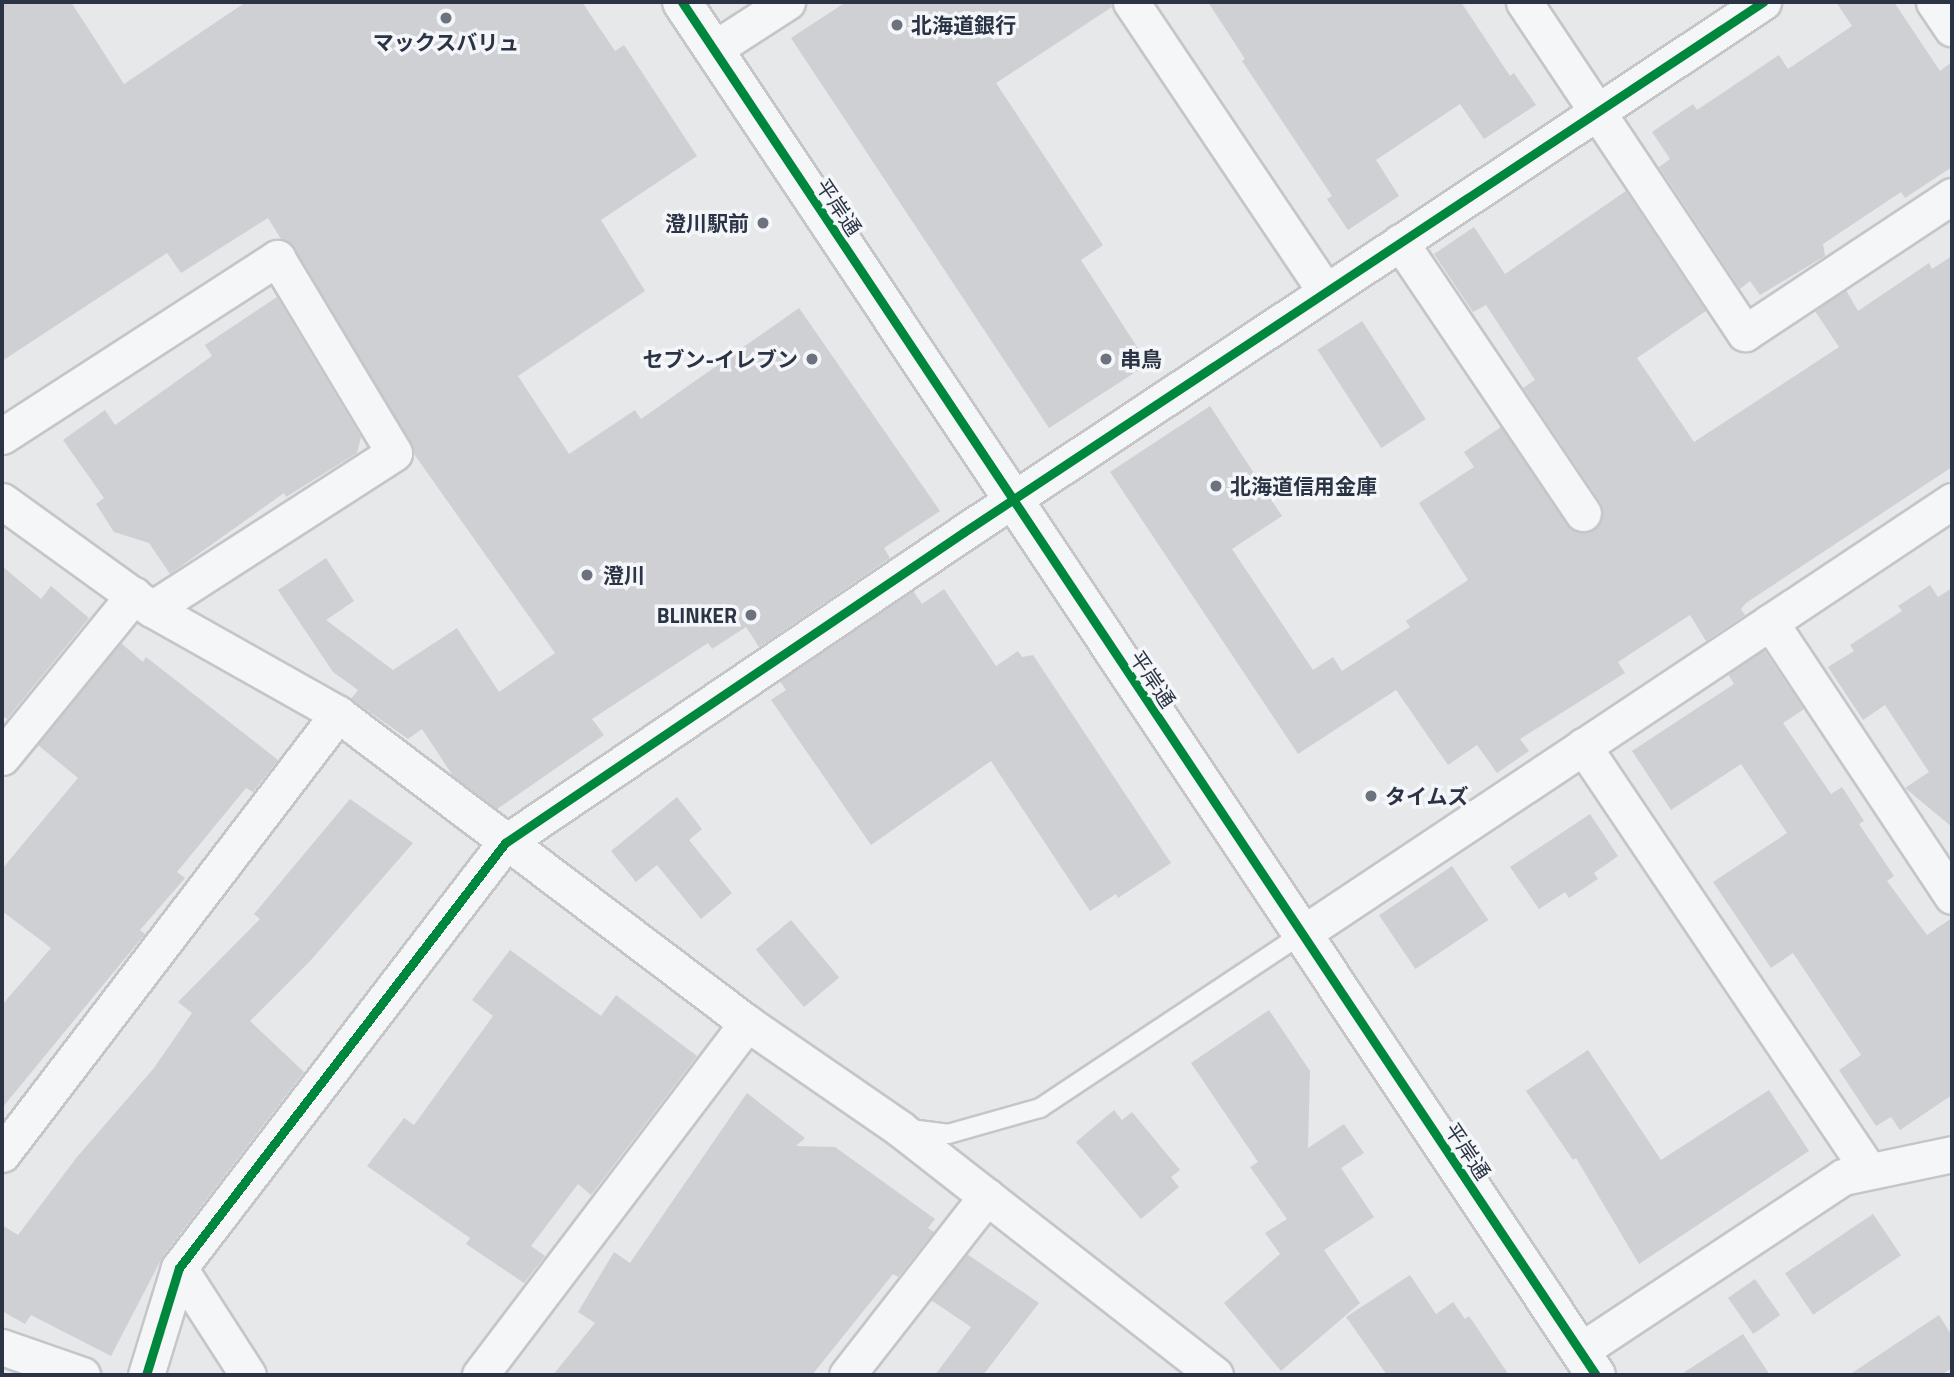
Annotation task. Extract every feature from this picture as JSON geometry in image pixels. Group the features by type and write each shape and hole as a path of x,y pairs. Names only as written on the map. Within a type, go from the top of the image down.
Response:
{"street":[{"name":"平岸通","path":"682,2 1588,1363"},
{"path":"714,50 787,2"},
{"path":"1131,2 1325,291"},
{"path":"1524,2 1745,333 1952,195"},
{"path":"146,1375 179,1268 505,843 1325,291 1763,2"},
{"path":"1934,2 1952,29"},
{"path":"1400,242 1583,513"},
{"path":"2,436 277,258 394,453 143,602 2,757"},
{"path":"2,501 143,602 338,715 747,1023 899,1128 1215,1375"},
{"path":"1302,934 1952,501"},
{"path":"1770,622 1952,896"},
{"path":"2,1154 338,715"},
{"path":"1583,746 1869,1171"},
{"path":"480,1375 747,1023"},
{"path":"1588,1363 1843,1177 1952,1154"},
{"path":"847,1375 987,1196"},
{"path":"179,1268 248,1375"},
{"path":"2,1347 82,1375"}],"lane":[{"path":"899,1128 948,1134 1040,1108 1302,934"}],"building":[{"path":"2,2 71,2 124,84 246,2 582,2 615,51 624,45 697,156 601,220 645,291 518,376 569,454 635,410 641,419 799,308 940,511 884,548 890,558 759,647 746,627 712,649 708,643 592,719 604,735 497,809 453,776 422,729 408,739 351,699 358,690 333,672 278,590 326,558 354,601 326,620 393,670 457,628 499,692 555,653 414,454 294,248 281,239 268,218 181,273 167,253 2,361"},
{"path":"846,2 1111,2 1112,7 996,83 1103,245 1081,260 1148,364 1049,428 791,38"},
{"path":"1208,2 1461,2 1510,76 1514,73 1536,105 1484,139 1460,104 1376,160 1399,196 1348,230 1327,199 1332,196 1242,61 1245,59"},
{"path":"1836,2 1894,2 1940,71 1952,62 1952,167 1905,198 1901,192 1823,244 1825,256 1760,295 1750,281 1740,289 1659,167 1670,159 1652,132 1693,104 1697,110 1779,55 1788,69 1852,26"},
{"path":"1626,191 1706,311 1637,358 1694,442 1839,347 1815,311 1846,290 1858,311 1929,263 1932,269 1952,256 1952,467 1746,603 1741,609 1745,615 1706,641 1690,615 1618,662 1625,673 1520,739 1529,751 1497,773 1477,745 1448,765 1396,690 1298,754 1110,472 1210,406 1282,516 1232,549 1313,670 1333,657 1342,671 1410,627 1406,621 1468,580 1419,503 1474,467 1464,452 1501,427 1567,525 1585,533 1601,522 1600,502 1523,388 1535,380 1486,305 1473,312 1434,254 1474,227 1505,274"},
{"path":"277,297 361,437 357,453 286,497 284,493 170,574 149,543 114,532 96,504 104,498 63,440 105,410 115,425 212,356 205,345"},
{"path":"1362,321 1426,419 1381,448 1318,350"},
{"path":"2,566 41,599 51,586 89,618 7,719 2,715"},
{"path":"1930,585 1938,597 1952,588 1952,827 1905,788 1929,772 1885,705 1863,720 1828,667 1854,651 1850,645 1902,611 1898,606"},
{"path":"944,589 996,666 1018,651 1022,657 1033,655 1171,863 1118,898 1116,894 1090,911 991,761 871,845 771,700 786,690 780,681 913,591 922,604"},
{"path":"121,643 143,662 146,657 278,760 253,792 246,788 177,872 185,878 140,930 145,934 2,1108 2,1005 51,948 2,911 2,869 78,778 38,745"},
{"path":"1764,650 1804,709 1783,723 1831,794 1842,787 1864,821 1859,824 1894,876 1887,881 1927,935 1952,918 1952,1095 1900,1130 1891,1117 1876,1126 1839,1070 1861,1055 1793,953 1771,968 1713,882 1787,833 1741,764 1671,810 1632,751 1734,684 1728,674"},
{"path":"677,797 702,829 689,840 732,893 701,919 657,865 636,882 611,851"},
{"path":"350,799 413,843 311,960 250,1021 304,1072 163,1256 111,1356 31,1315 25,1324 2,1311 2,1225 18,1235 77,1157 154,1068 192,1013 178,1002 260,919 254,914"},
{"path":"1590,814 1618,856 1594,873 1598,879 1569,898 1565,892 1539,909 1510,867"},
{"path":"1452,866 1488,920 1415,969 1379,915"},
{"path":"791,920 839,977 804,1007 756,950"},
{"path":"510,950 601,1016 616,995 697,1056 591,1195 578,1184 531,1246 545,1256 524,1283 466,1244 470,1238 367,1166 404,1118 414,1125 493,1016 472,1000"},
{"path":"1269,1010 1310,1071 1308,1148 1344,1124 1364,1153 1341,1168 1374,1217 1324,1250 1360,1303 1281,1371 1224,1303 1280,1254 1265,1233 1287,1219 1250,1167 1258,1162 1191,1063"},
{"path":"1588,1050 1661,1160 1769,1090 1809,1151 1639,1264 1576,1158 1573,1160 1526,1091"},
{"path":"747,1093 805,1138 796,1146 835,1147 935,1219 928,1228 934,1232 898,1277 893,1274 812,1375 553,1375 595,1323 578,1312 614,1252 630,1263"},
{"path":"1114,1110 1122,1120 1132,1112 1180,1170 1171,1177 1179,1187 1141,1219 1076,1142"},
{"path":"1873,1214 1901,1255 1813,1315 1785,1273"},
{"path":"967,1254 1039,1303 983,1375 935,1375 971,1327 931,1300"},
{"path":"1410,1275 1436,1314 1453,1302 1465,1319 1469,1316 1509,1375 1387,1375 1346,1317"},
{"path":"1755,1279 1780,1315 1753,1334 1728,1298"},
{"path":"1939,1315 1952,1336 1952,1368 1941,1375 1849,1375"},
{"path":"1743,1334 1770,1375 1680,1375"}],"cycle path":[{"path":"682,2 1596,1375"},
{"path":"146,1375 179,1268 505,843 964,532 1763,2"}],"place":[{"name":"マックスバリュ","path":"446,18"},
{"name":"北海道銀行","path":"897,25"},
{"name":"澄川駅前","path":"763,223"},
{"name":"セブン-イレブン","path":"812,359"},
{"name":"串鳥","path":"1106,359"},
{"name":"北海道信用金庫","path":"1216,486"},
{"name":"澄川","path":"587,575"},
{"name":"BLINKER","path":"751,615"},
{"name":"タイムズ","path":"1371,796"}]}
